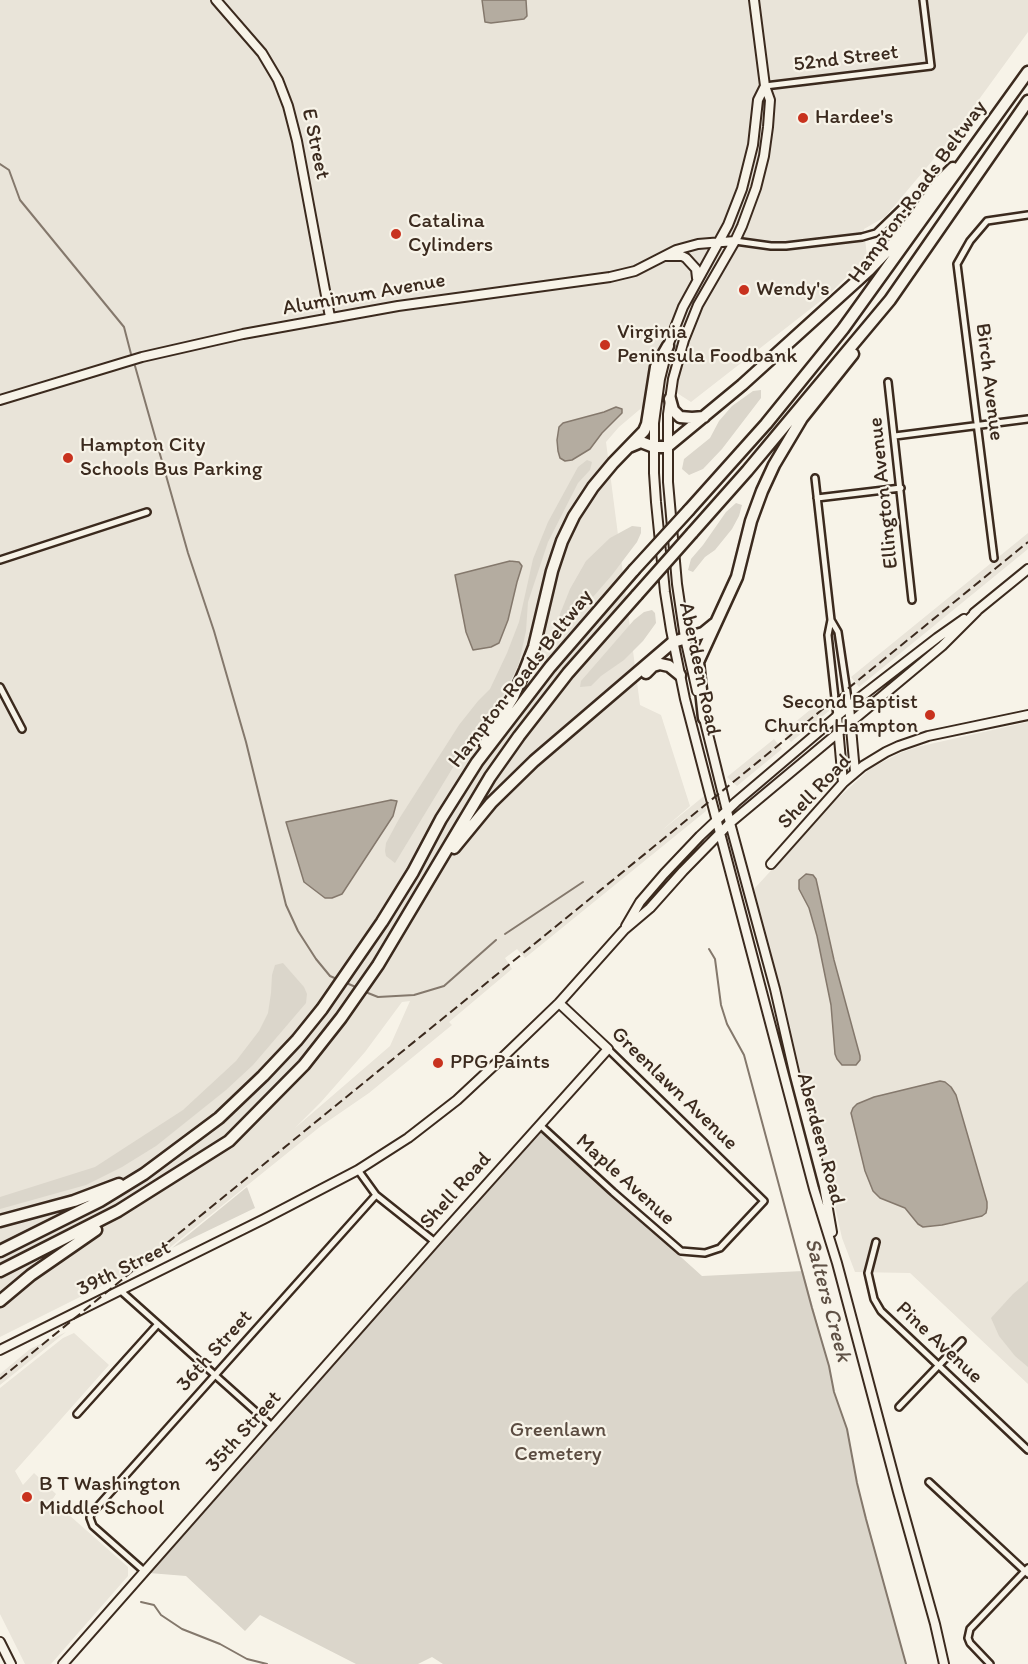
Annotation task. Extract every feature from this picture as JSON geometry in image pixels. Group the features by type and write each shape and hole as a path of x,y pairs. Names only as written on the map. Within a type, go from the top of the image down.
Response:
{"highway":[{"name":"Hampton Roads Beltway","path":"0,1251 100,1201 144,1174 219,1118 297,1040 359,957 413,872 441,819 477,762 550,667 765,424 843,329 1028,72"},
{"name":"Hampton Roads Beltway","path":"0,1271 84,1230 142,1197 230,1141 304,1065 378,965 490,777 519,736 568,673 747,471 890,300 1028,101"},
{"path":"629,447 641,442 654,447 667,447 777,354 888,250 914,219 939,182 983,135"},
{"path":"704,718 698,666 736,577 751,521 762,491 774,465 802,418 844,368 890,300"},
{"path":"477,762 492,731 513,697 525,670 534,646 552,571 562,541 574,516 593,487 644,431 656,367 668,346"},
{"path":"670,399 673,410 680,417 704,417"},
{"path":"436,869 491,803 534,761 673,642 705,632 717,621"},
{"path":"590,714 656,665 669,666 680,675"},
{"path":"0,1221 74,1201 144,1174"},
{"path":"0,1301 54,1258 142,1197"}],"main road":[{"name":"E Street","path":"216,0 262,53 278,80 288,106 299,149 330,317"},
{"name":"Aberdeen Road","path":"754,0 765,86 770,100 765,152 756,188 735,241 693,316 676,364 670,399 667,447 669,496 676,575 686,639 730,822 775,989 824,1186 837,1263"},
{"name":"Aberdeen Road","path":"765,86 758,100 753,145 745,180 728,225 683,307 662,367 656,403 654,447 656,502 665,592 680,675 716,821 814,1189 837,1263 945,1664"},
{"name":"Aluminum Avenue","path":"0,400 142,357 243,334 330,317 610,277 635,271 662,256 687,246 735,241"},
{"path":"662,256 676,255 686,258 696,269 697,280"},
{"path":"624,930 640,902 727,810 849,706 1028,569"},
{"path":"624,930 650,908 730,822 942,646 977,610"},
{"path":"849,706 855,772"},
{"name":"Shell Road","path":"771,864 843,783 855,772 886,752 913,741 1028,715"},
{"path":"837,716 843,783"},
{"name":"39th Street","path":"0,1350 358,1170 408,1137 457,1100 558,1003 624,930"},
{"name":"Greenlawn Avenue","path":"558,1003 608,1049"},
{"name":"Shell Road","path":"333,1358 608,1049"},
{"name":"35th Street","path":"63,1664 333,1358"},
{"path":"0,1642 11,1664"}],"street":[{"name":"52nd Street","path":"765,86 931,66 922,0"},
{"path":"735,241 786,246 862,237 876,233 904,206"},
{"name":"Birch Avenue","path":"994,558 957,264 970,241 987,221 1028,215"},
{"name":"Ellington Avenue","path":"888,382 912,600"},
{"path":"895,436 1028,419"},
{"path":"815,478 831,620 828,635 837,716"},
{"path":"817,498 901,488"},
{"path":"0,560 147,512"},
{"path":"831,620 838,632 849,706"},
{"path":"0,687 22,729"},
{"name":"Greenlawn Avenue","path":"608,1049 764,1201 720,1248 710,1252 691,1253"},
{"name":"Maple Avenue","path":"540,1125 674,1246 681,1251 691,1253"},
{"path":"358,1170 376,1195 435,1242"},
{"name":"36th Street","path":"144,1571 98,1531 90,1518 93,1511 376,1195"},
{"name":"Pine Avenue","path":"876,1242 868,1273 871,1290 885,1316 1028,1450"},
{"path":"121,1291 273,1427"},
{"path":"77,1414 158,1324"},
{"path":"899,1407 962,1341"},
{"path":"929,1482 1027,1571 972,1626 969,1634 972,1648 990,1664"}],"shaded area":[{"path":"0,0 1028,0 1028,32 948,142 885,217 864,229 867,257 827,296 691,402 677,393 645,405 619,427 606,442 640,705 661,715 690,806 660,832 704,796 706,811 525,958 517,949 505,958 512,969 449,1022 452,1025 369,1093 321,1126 147,1266 0,1337","holes":["410,1001 390,1046 295,1128 365,1052 402,1002"]},
{"path":"482,0 526,0 527,16 524,19 485,22"},
{"path":"616,407 622,409 622,413 590,449 572,460 565,461 560,458 557,440 559,427 563,423"},
{"path":"1028,533 1028,549 859,687 851,677"},
{"path":"510,561 519,562 522,566 508,620 499,643 473,650 466,632 455,575"},
{"path":"827,696 829,711 791,742 783,732"},
{"path":"1028,722 1028,1384 910,1273 855,1272 842,1238 829,1179 811,1123 754,889 836,800 871,768 917,747"},
{"path":"774,739 782,749 737,786 727,777"},
{"path":"391,800 397,801 393,816 342,894 325,898 304,882 286,822"},
{"path":"806,874 813,875 816,879 834,960 860,1056 856,1065 842,1065 835,1054 831,1005 817,936 809,908 799,889 799,880"},
{"path":"940,1081 951,1087 956,1095 987,1208 986,1213 982,1216 923,1227 905,1208 880,1198 873,1191 865,1171 851,1113 857,1104 874,1097"},
{"path":"66,1332 0,1385 0,1374 30,1349"},
{"name":"B T Washington Middle School","path":"74,1333 109,1365 15,1471 23,1485 34,1473 56,1494 52,1500 128,1567 128,1576 51,1664 25,1664 0,1614 0,1388 63,1338"}],"green space":[{"path":"761,390 761,398 722,449 703,469 689,475 682,469 684,459 710,438 719,421 732,406 753,391"},
{"path":"587,460 592,462 590,470 578,483 548,542 528,602 526,631 519,663 507,689 452,769 395,863 386,856 386,843 459,725 490,689 519,622 533,559 548,522 578,467"},
{"path":"736,503 742,505 732,529 693,572 688,570 691,559 726,512"},
{"path":"632,526 641,527 637,542 567,627 559,630 557,626 560,614 570,589 586,561 610,538"},
{"path":"652,610 655,613 656,623 643,641 624,660 591,686 580,687 581,681 634,620 644,612"},
{"path":"283,963 304,987 307,994 306,1003 253,1065 226,1090 156,1146 122,1167 86,1185 0,1209 0,1197 95,1167 183,1110 236,1061 259,1031 268,1013 275,965"},
{"name":"Greenlawn Cemetery","path":"540,1130 702,1276 803,1271 834,1392 847,1429 857,1483 906,1664 443,1664 432,1657 418,1664 356,1664 260,1615 245,1631 186,1576 149,1573"},
{"path":"247,1187 255,1208 172,1248"},
{"path":"1028,1281 1028,1367 1015,1356 999,1336 991,1318"}],"waterway":[{"path":"0,164 9,170 20,200 124,327 131,354"},
{"path":"135,366 188,553 214,631 246,742 286,905 298,931 316,959 330,976 339,980"},
{"path":"505,934 583,882"},
{"path":"363,991 378,997 414,995 444,986 496,940"},
{"name":"Salters Creek","path":"709,949 715,959 721,1005 727,1024 744,1055 829,1366 834,1392 847,1429 866,1519 906,1664"},
{"path":"344,982 358,988"},
{"path":"141,1602 154,1605 161,1615 182,1629 220,1644 247,1659 267,1664"}],"railway":[{"path":"0,1379 1028,542"}],"place":[{"name":"Hardee's","path":"803,118"},
{"name":"Catalina Cylinders","path":"396,234"},
{"name":"Wendy's","path":"744,290"},
{"name":"Virginia Peninsula Foodbank","path":"605,345"},
{"name":"Hampton City Schools Bus Parking","path":"68,458"},
{"name":"Second Baptist Church Hampton","path":"930,715"},
{"name":"PPG Paints","path":"438,1063"},
{"name":"B T Washington Middle School","path":"27,1497"}]}
